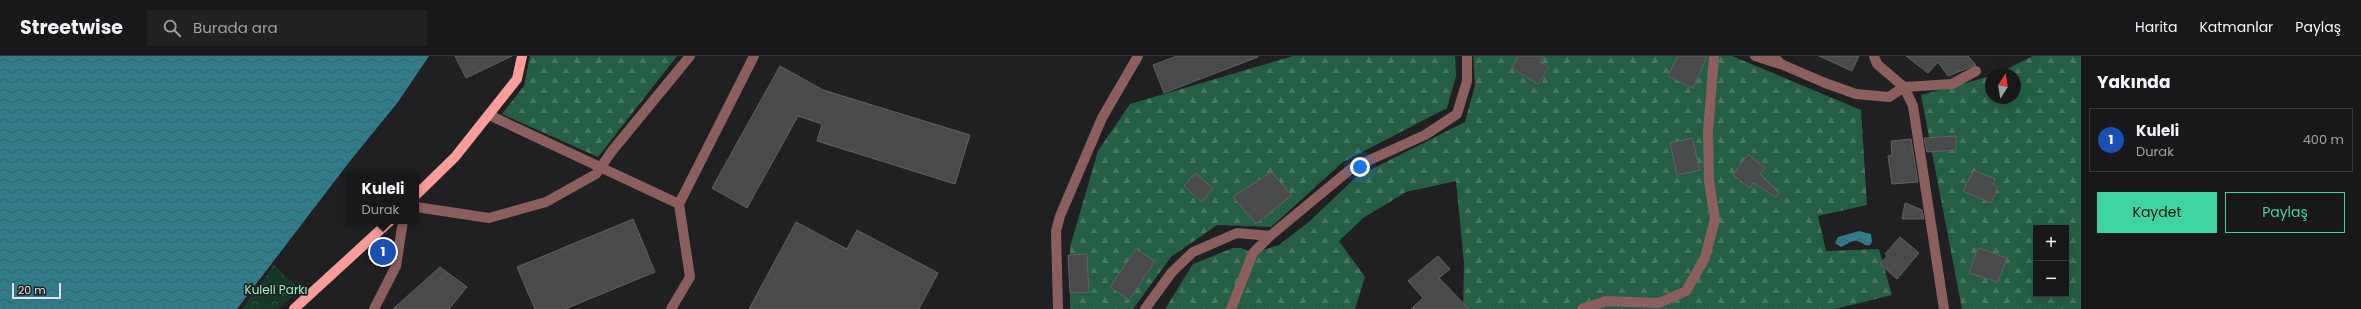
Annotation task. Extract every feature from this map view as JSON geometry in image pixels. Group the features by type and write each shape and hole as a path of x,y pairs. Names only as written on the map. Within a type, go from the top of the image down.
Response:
{"main road":[{"path":"419,192 455,158 517,79 522,56"},
{"path":"294,309 387,224"}],"street":[{"path":"419,207 489,218 546,202 596,174 612,151 690,56"},
{"path":"671,309 690,277 679,204 754,56"},
{"path":"1058,309 1056,231 1060,216 1102,118 1138,56"},
{"path":"1231,309 1253,253 1270,236 1352,168 1425,135 1457,114 1467,81 1467,56"},
{"path":"1582,309 1606,301 1659,302 1686,291 1705,258 1715,219 1709,181 1708,132 1714,56"},
{"path":"1755,56 1781,64 1824,83 1856,94 1889,97 1904,87 1952,84 1976,71"},
{"path":"1773,56 1781,64"},
{"path":"1874,56 1877,64 1904,87 1913,106 1944,309"},
{"path":"489,115 679,204"},
{"path":"374,309 396,266 403,224"},
{"path":"1145,309 1163,283 1193,252 1237,233 1270,236"}],"green space":[{"path":"530,56 677,56 598,157 502,114 524,86"},
{"path":"1293,56 1455,56 1456,76 1447,108 1343,162 1271,227 1217,225 1171,257 1133,309 1070,309 1070,247 1098,151 1130,104"},
{"path":"1473,56 1732,56 1861,110 1867,205 1818,216 1826,251 1879,249 1892,295 1835,309 1463,309 1464,263 1456,181 1406,192 1363,218 1339,241 1365,277 1355,309 1165,309 1193,264 1233,248 1241,248 1253,253 1279,245 1310,221 1356,177 1465,122 1475,85"},
{"path":"2033,56 2081,56 2081,309 1962,309 1921,95 1985,78 1985,104 2021,104 2021,68 2009,68"},
{"name":"Kuleli Parkı","path":"274,265 300,290 278,309 242,309"}],"water":[{"path":"0,56 429,56 398,102 350,161 237,309 0,309"},
{"path":"1859,231 1871,234 1872,242 1870,245 1855,241 1841,247 1835,243 1838,237"}],"building":[{"path":"455,56 512,56 466,78"},
{"path":"1177,56 1258,57 1164,93 1153,65"},
{"path":"1518,56 1544,56 1540,62 1549,67 1538,84 1512,68"},
{"path":"1678,56 1707,56 1693,88 1668,76"},
{"path":"1819,56 1859,56 1852,71"},
{"path":"1906,56 1968,56 1976,65 1948,76 1938,62 1928,73"},
{"path":"780,66 823,90 970,135 955,184 817,141 822,124 798,116 747,208 712,188"},
{"path":"1956,136 1956,150 1927,152 1924,138"},
{"path":"1692,138 1700,170 1677,175 1670,143"},
{"path":"1911,139 1918,182 1892,184 1888,156 1892,155 1891,141"},
{"path":"1748,154 1765,168 1760,174 1779,193 1776,197 1753,183 1750,188 1733,175"},
{"path":"1974,170 1995,179 1993,184 1998,187 1991,203 1963,191"},
{"path":"1271,172 1292,195 1256,224 1233,197"},
{"path":"1195,173 1213,188 1202,202 1184,186"},
{"path":"1905,203 1922,210 1924,219 1902,219"},
{"path":"633,219 655,272 565,309 535,309 517,267"},
{"path":"796,222 847,249 857,230 938,273 919,309 749,309"},
{"path":"1900,237 1919,253 1897,279 1880,264 1887,256 1885,254"},
{"path":"1978,248 2007,258 1998,282 1969,273"},
{"path":"1136,249 1155,261 1129,300 1110,287"},
{"path":"1087,254 1089,292 1070,293 1068,255"},
{"path":"1438,256 1450,269 1439,278 1469,309 1411,309 1423,298 1408,281"},
{"path":"440,267 467,287 449,309 393,309"}],"place":[{"name":"Kuleli","path":"383,252"}]}
